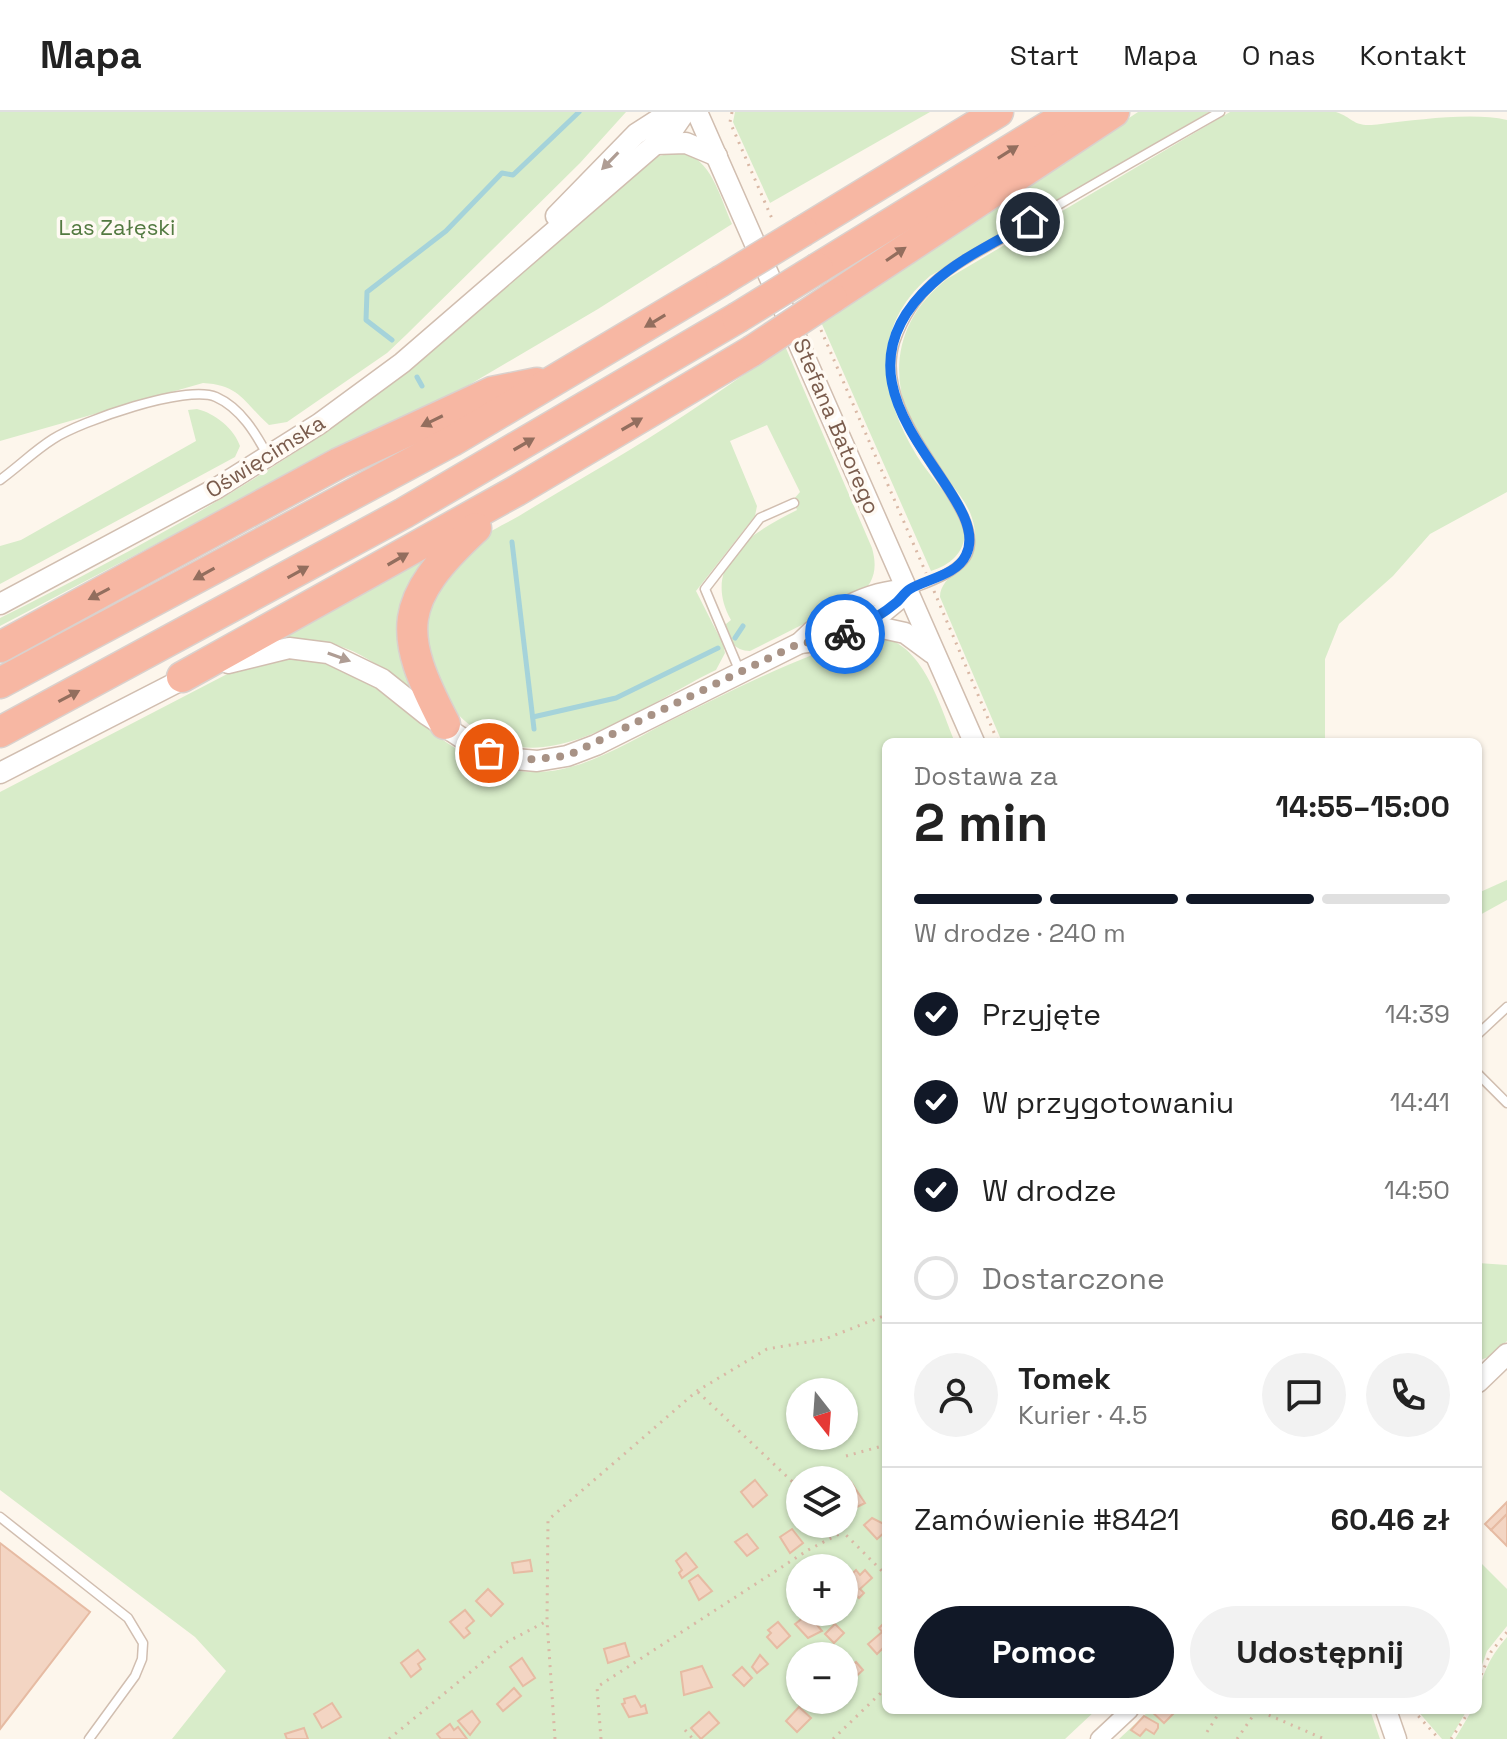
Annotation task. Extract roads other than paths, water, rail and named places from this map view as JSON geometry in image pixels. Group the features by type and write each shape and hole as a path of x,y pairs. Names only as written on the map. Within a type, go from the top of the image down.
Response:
{"highway":[{"path":"0,683 452,441 721,281 790,231 998,112"},
{"path":"0,732 404,513 737,318 1072,112"},
{"path":"182,677 516,491 825,311 1114,112"},
{"path":"0,647 339,463 492,392 558,379"},
{"path":"445,724 419,674 412,646 412,619 418,599 427,580 451,551 516,491"}],"street":[{"name":"Oświęcimska","path":"505,273 636,134 670,112"},
{"name":"Oświęcimska","path":"0,604 269,457 391,372 656,144 685,112"},
{"name":"Stefana Batorego","path":"697,112 972,738"},
{"path":"656,144 686,143 717,156"},
{"path":"800,643 829,641 864,624 908,590"},
{"path":"0,773 182,677 269,651 310,649 362,667 427,715 489,753 522,760 551,760 596,745 800,643 819,624 863,599 887,591 908,590"},
{"path":"864,624 905,633 936,657"},
{"path":"1482,1378 1507,1354"},
{"path":"1099,1739 1126,1714"},
{"path":"1387,1714 1396,1739"}],"lane":[{"path":"908,590 930,582 957,566 966,557 970,533 962,509 922,453 903,419 896,398 892,378 894,345 912,306 952,269 1220,112"},
{"path":"0,480 64,433 184,394 206,394 226,403 247,423 269,457"},
{"path":"740,673 705,589 760,518 794,503"},
{"path":"1482,1030 1507,1007"},
{"path":"1482,1078 1507,1103"},
{"path":"0,1517 128,1618 143,1643 135,1676 89,1739"}],"waterway":[{"path":"392,340 366,320 367,292 446,231 502,173 513,175 579,112"},
{"path":"417,377 422,386"},
{"path":"512,542 534,729"},
{"path":"735,638 743,626"},
{"path":"533,717 616,698 718,648"}],"park label":[{"name":"Las Załęski","path":"117,227"}]}
